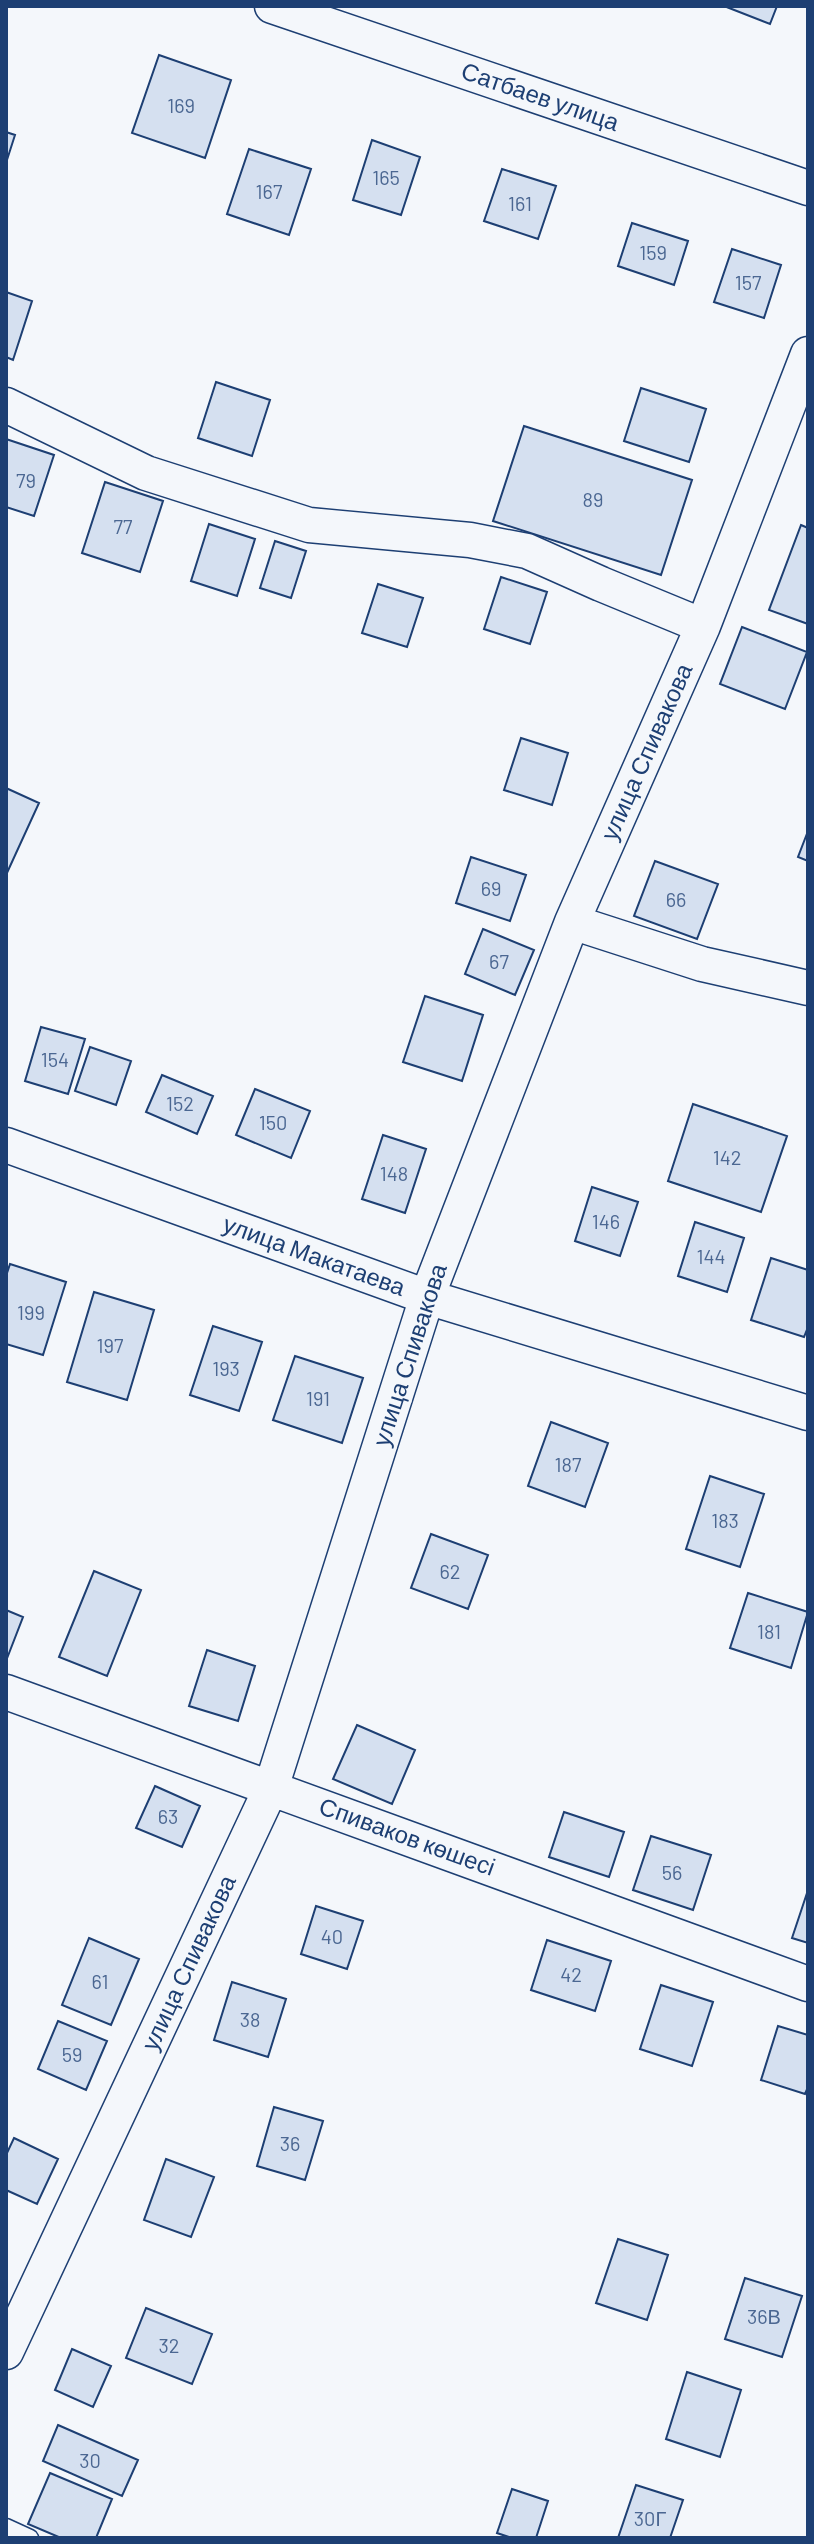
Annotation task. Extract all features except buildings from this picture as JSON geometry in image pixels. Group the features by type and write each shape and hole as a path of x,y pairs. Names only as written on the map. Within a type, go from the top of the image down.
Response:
{"street":[{"name":"Сатбаев улица","path":"272,6 808,188"},
{"name":"улица Спивакова","path":"6,2352 271,1788 427,1297 572,922 703,626 808,354"},
{"path":"6,405 146,473 309,525 470,540 527,551 703,626"},
{"path":"572,922 702,964 808,988"},
{"name":"улица Макатаева","path":"6,1145 427,1297 808,1413"},
{"name":"Спиваков көшесі","path":"6,1692 808,1984"}],"lane":[{"path":"6,2527 30,2538"}]}
